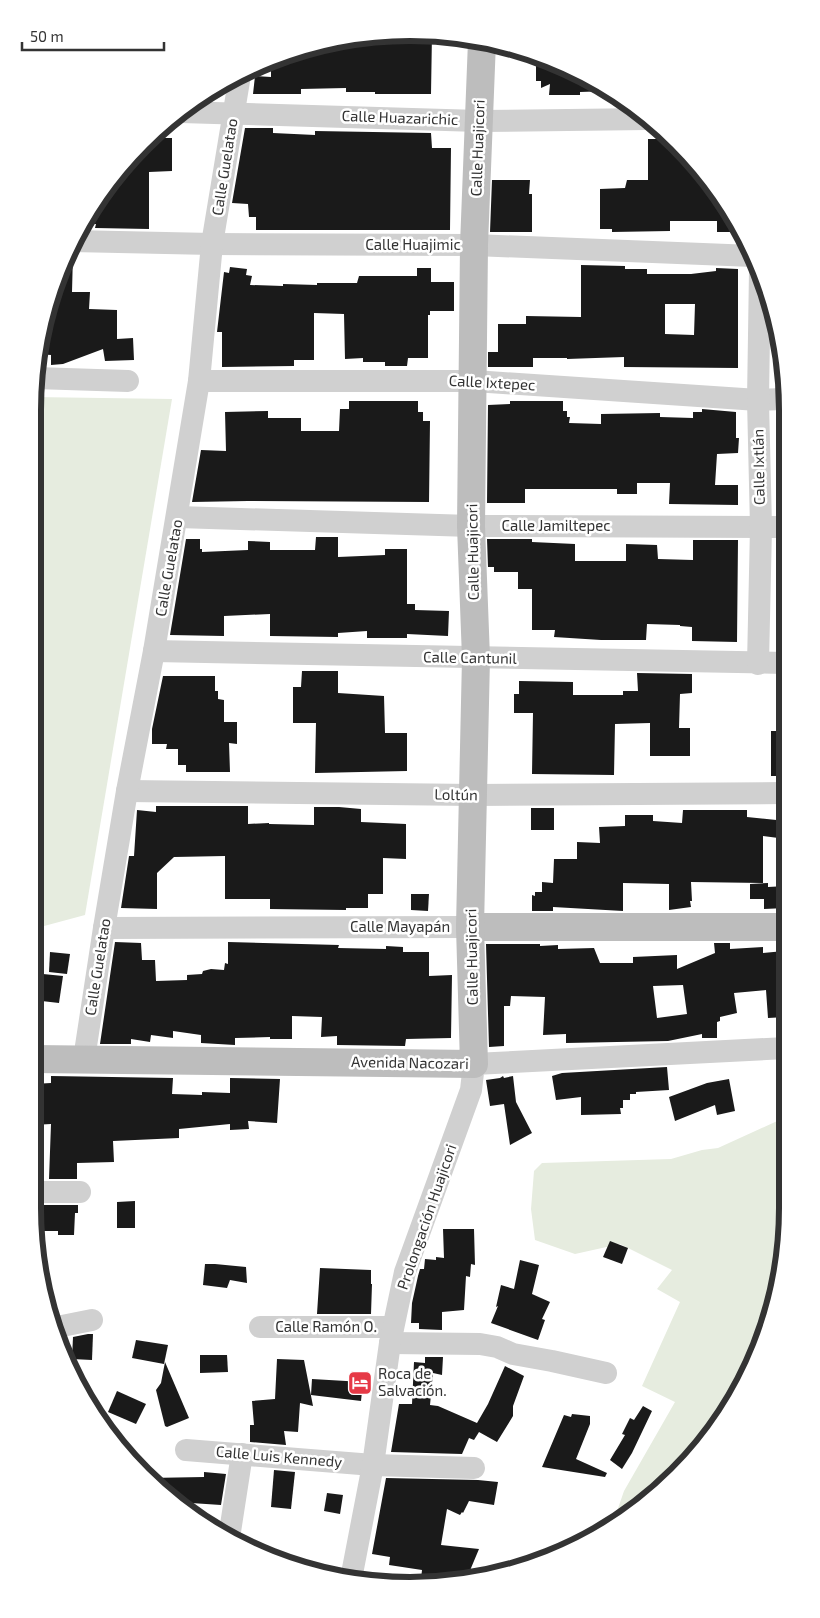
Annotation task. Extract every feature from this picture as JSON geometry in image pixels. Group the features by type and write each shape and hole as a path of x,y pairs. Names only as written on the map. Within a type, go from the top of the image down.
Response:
{"street":[{"name":"Calle Huajicori","path":"474,1064 470,927 476,658 471,526 474,245 482,48"},
{"name":"Calle Guelatao","path":"84,1059 127,790 178,517 200,381 212,244 238,84"},
{"name":"Calle Huazarichic","path":"192,112 479,121 637,119"},
{"name":"Calle Huajimic","path":"82,242 474,245 745,256"},
{"name":"Calle Ixtlán","path":"758,664 761,527 758,400 760,293"},
{"path":"43,378 128,381"},
{"name":"Calle Ixtepec","path":"200,381 474,380 758,400 779,399"},
{"name":"Calle Jamiltepec","path":"178,517 471,526 779,527"},
{"name":"Calle Cantunil","path":"154,651 779,664"},
{"name":"Loltún","path":"127,790 474,795 779,793"},
{"name":"Calle Mayapán","path":"104,928 779,927"},
{"name":"Avenida Nacozari","path":"41,1059 474,1064 779,1048"},
{"name":"Prolongación Huajicori","path":"352,1572 373,1465 391,1335 405,1272 471,1090 474,1064"},
{"path":"41,1192 80,1192"},
{"path":"61,1326 92,1320"},
{"name":"Calle Ramón O.","path":"260,1327 391,1335 480,1344 497,1347 513,1354 606,1373"},
{"name":"Calle Luis Kennedy","path":"186,1450 373,1465 474,1468"},
{"path":"230,1529 242,1454"}],"shaded area":[{"path":"42,397 172,399 85,915 41,927"},
{"path":"779,1120 778,1232 772,1280 766,1303 751,1349 717,1413 671,1469 616,1514 624,1491 675,1402 642,1386 680,1302 657,1289 672,1270 620,1244 575,1254 535,1240 531,1209 534,1171 542,1163 671,1159 702,1150 718,1148"}],"building":[{"path":"410,41 432,42 431,94 346,92 346,88 301,89 301,94 253,94 255,76 271,77 271,68 338,48 362,44"},
{"path":"536,64 573,79 595,91 580,92 580,95 549,95 550,84 541,88 541,81 536,81"},
{"path":"245,128 273,128 273,133 315,135 315,131 431,133 432,148 451,148 450,230 256,230 256,217 249,217 248,204 232,203"},
{"path":"161,138 172,138 172,171 149,172 149,229 95,228 96,224 92,224 103,205 133,167"},
{"path":"648,139 660,139 671,149 703,186 717,205 732,232 717,232 717,221 670,221 670,231 612,232 612,229 600,229 600,189 625,188 627,180 648,180"},
{"path":"492,180 530,180 529,194 532,194 532,232 490,232"},
{"path":"73,261 72,292 90,292 89,309 117,310 117,339 133,338 134,360 105,361 103,349 63,364 51,365 51,355 45,355 48,338 61,291"},
{"path":"581,265 625,266 625,269 647,269 647,274 691,274 716,271 716,268 738,269 738,368 624,367 624,357 533,358 533,367 488,367 488,352 498,352 498,324 526,324 526,316 581,317","holes":["665,304 695,304 694,335 665,334"]},
{"path":"230,267 247,269 246,275 252,276 250,285 283,286 283,284 357,283 359,276 417,276 417,268 431,268 431,282 454,282 454,311 430,311 430,315 428,315 428,358 408,358 407,366 385,366 385,362 363,362 363,358 345,359 344,314 314,313 314,360 294,360 294,366 222,367 222,332 217,332 224,272 229,273"},
{"path":"349,401 418,401 418,412 423,412 423,421 430,421 429,502 192,502 201,450 226,451 225,412 268,411 268,418 301,418 301,431 339,431 340,409 349,409"},
{"path":"510,401 563,401 563,411 567,411 567,417 570,417 569,423 601,424 601,414 660,413 660,417 693,418 693,412 702,412 702,409 736,412 736,438 739,438 738,453 717,454 715,485 738,485 738,505 669,504 670,483 637,483 637,494 617,494 617,489 525,489 525,503 487,503 488,405 510,404"},
{"path":"316,537 338,537 338,557 385,555 385,549 407,549 407,604 415,604 415,610 449,611 448,636 407,634 407,638 367,638 367,631 338,633 338,637 270,636 270,614 224,616 224,636 170,635 186,539 200,539 200,549 202,549 202,552 248,550 248,541 270,542 270,550 315,550"},
{"path":"487,539 532,539 532,542 575,544 575,561 626,561 626,544 657,545 658,559 693,560 693,540 738,540 737,642 692,641 692,627 680,625 647,624 646,640 554,637 555,630 532,630 532,589 518,589 518,572 494,572 494,567 488,567"},
{"path":"302,671 338,671 338,693 384,696 385,733 407,733 407,771 315,773 316,723 293,723 293,687 301,687"},
{"path":"637,673 692,674 692,693 680,694 679,728 690,728 690,756 650,756 650,723 615,724 614,775 532,774 533,713 514,713 514,694 519,694 519,681 573,682 573,695 623,695 623,691 638,691"},
{"path":"163,676 215,676 215,691 218,691 218,699 224,700 224,722 237,722 237,744 229,743 230,772 186,772 186,765 178,765 178,749 166,749 167,744 152,744 152,729"},
{"path":"771,731 779,731 779,776 771,776"},
{"path":"156,806 248,806 248,824 314,825 314,807 361,809 361,822 406,824 406,859 383,858 383,894 368,894 368,908 346,908 346,910 270,909 270,899 225,899 225,856 174,857 157,873 157,909 121,908 129,856 134,856 137,810 156,812"},
{"path":"531,808 554,808 554,830 531,830"},
{"path":"683,810 747,810 747,817 779,820 779,838 763,836 763,883 691,882 691,907 669,910 669,884 623,883 623,911 553,907 553,911 532,911 532,895 535,896 535,892 542,892 542,882 553,883 554,859 577,859 577,842 600,843 599,827 625,826 625,815 653,815 653,821 682,823"},
{"path":"768,883 768,887 779,886 779,908 764,909 764,899 750,899 750,884"},
{"path":"411,894 429,894 428,911 411,910"},
{"path":"115,942 141,943 142,960 155,960 156,981 187,980 187,975 202,974 203,971 211,969 224,970 225,963 228,964 228,942 339,945 338,948 386,949 386,946 403,947 403,952 429,952 429,976 452,975 451,1038 406,1039 405,1046 337,1045 337,1036 321,1037 322,1017 292,1016 292,1039 270,1039 270,1037 235,1038 235,1045 201,1043 201,1035 173,1031 173,1038 151,1035 150,1042 131,1039 131,1044 100,1044"},
{"path":"714,943 730,943 730,949 763,947 763,953 779,951 779,1017 768,1018 766,990 734,993 737,1013 720,1017 720,1021 717,1022 717,1038 702,1038 702,1034 668,1041 566,1043 566,1034 543,1035 545,997 511,996 510,1006 504,1006 504,1046 489,1047 486,944 558,945 558,949 594,948 600,963 633,963 633,957 677,955 677,969 715,953","holes":["683,985 687,1014 657,1018 653,986"]},
{"path":"50,952 70,954 67,974 49,972"},
{"path":"41,974 63,976 59,1003 41,1001"},
{"path":"667,1067 669,1090 630,1094 630,1100 623,1100 623,1108 620,1108 621,1114 581,1115 581,1097 556,1100 552,1076 562,1073"},
{"path":"51,1076 173,1078 172,1094 202,1095 202,1092 230,1093 230,1078 280,1079 277,1123 248,1121 249,1129 230,1130 230,1124 179,1129 179,1138 113,1141 114,1162 77,1163 77,1179 49,1179 51,1124 41,1125 41,1084 51,1083"},
{"path":"503,1076 504,1078 513,1076 516,1102 532,1133 510,1145 504,1104 490,1106 486,1080"},
{"path":"729,1079 735,1111 717,1115 715,1105 675,1121 669,1097 707,1083"},
{"path":"135,1201 135,1228 117,1228 117,1202"},
{"path":"41,1205 78,1205 78,1213 75,1213 74,1235 58,1235 58,1231 42,1231"},
{"path":"443,1229 474,1229 475,1265 471,1264 470,1277 466,1276 464,1310 442,1312 442,1330 419,1329 419,1323 411,1323 412,1303 418,1276 420,1269 424,1269 425,1259 436,1260 436,1257 444,1258"},
{"path":"610,1241 628,1248 622,1264 603,1257"},
{"path":"520,1260 539,1265 532,1294 550,1302 542,1319 545,1320 538,1340 491,1323 498,1306 496,1307 501,1285 514,1289"},
{"path":"205,1264 246,1267 247,1283 230,1280 227,1288 203,1285"},
{"path":"320,1268 371,1270 371,1314 317,1314"},
{"path":"93,1334 92,1360 74,1359 73,1337"},
{"path":"136,1340 168,1345 164,1364 132,1358"},
{"path":"200,1355 227,1355 228,1372 200,1373"},
{"path":"425,1357 443,1357 442,1375 433,1373 430,1405 438,1406 477,1423 505,1366 524,1376 513,1406 513,1416 497,1442 479,1432 474,1440 469,1438 462,1454 391,1452 399,1404 412,1404 414,1362 425,1363"},
{"path":"277,1359 304,1360 313,1406 300,1403 298,1432 284,1431 286,1445 250,1442 250,1425 254,1425 252,1401 275,1399"},
{"path":"165,1362 189,1418 167,1427 165,1426 156,1390 161,1383"},
{"path":"312,1379 363,1382 361,1401 311,1395"},
{"path":"117,1391 146,1404 136,1424 108,1412"},
{"path":"643,1406 652,1411 632,1453 622,1469 610,1460 625,1435 622,1434 630,1418 634,1420"},
{"path":"572,1414 590,1416 590,1424 576,1459 607,1473 605,1477 542,1467 564,1415 571,1417"},
{"path":"274,1470 295,1472 291,1509 271,1507"},
{"path":"204,1472 226,1474 221,1505 188,1503 159,1478 204,1477"},
{"path":"386,1478 498,1482 494,1505 469,1501 460,1515 447,1509 441,1545 479,1549 469,1572 453,1574 448,1572 448,1575 421,1577 422,1570 389,1565 390,1557 372,1554"},
{"path":"327,1493 343,1495 340,1514 324,1511"}],"place":[{"name":"Roca de Salvación.","path":"360,1383"}]}
